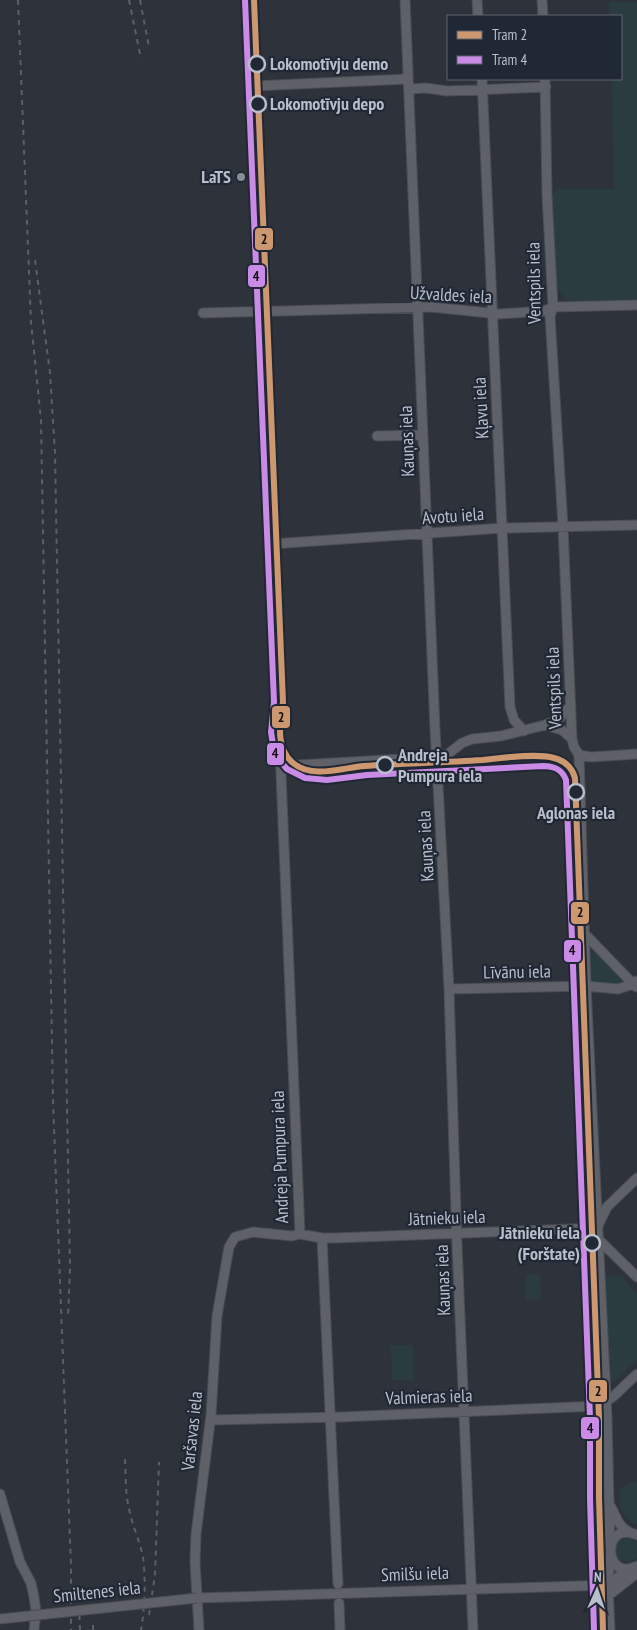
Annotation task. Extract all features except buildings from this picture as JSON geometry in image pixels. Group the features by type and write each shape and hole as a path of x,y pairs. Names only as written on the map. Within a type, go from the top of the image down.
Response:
{"street":[{"name":"Andreja Pumpura iela","path":"249,0 300,1234"},
{"name":"Kauņas iela","path":"405,0 427,534 449,990 473,1630"},
{"path":"477,0 478,15"},
{"path":"542,0 543,15"},
{"path":"253,86 408,79"},
{"name":"Kļavu iela","path":"482,80 510,707 514,720 524,731"},
{"path":"409,89 482,90 545,83"},
{"name":"Ventspils iela","path":"545,83 547,195 553,307 550,316 563,526 572,739 579,755 586,986 610,1504 608,1512 610,1550"},
{"name":"Užvaldes iela","path":"203,313 441,307 499,314 544,312 553,307 637,305"},
{"path":"377,436 423,435"},
{"name":"Avotu iela","path":"272,544 503,528 637,524"},
{"path":"281,766 438,757 448,754 462,743 472,739 501,736 545,725 559,718 571,705"},
{"path":"545,725 562,730 572,739"},
{"path":"579,755 591,757 637,754"},
{"path":"584,933 636,985"},
{"name":"Līvānu iela","path":"449,990 586,986 618,989 636,985"},
{"path":"596,1228 607,1207 637,1178"},
{"name":"Jātnieku iela","path":"235,1236 254,1232 292,1236 300,1234 322,1238 596,1228"},
{"name":"Varšavas iela","path":"199,1630 195,1562 196,1534 211,1420 218,1316 229,1247 235,1236"},
{"path":"322,1238 338,1584"},
{"path":"597,1238 637,1277"},
{"name":"Valmieras iela","path":"211,1420 590,1407 599,1406 605,1402 637,1374"},
{"path":"0,1494 20,1562 31,1582 36,1611 34,1630"},
{"name":"Ventspils iela","path":"610,1504 619,1524 624,1530 634,1534"},
{"path":"610,1630 608,1596 605,1584 609,1572 610,1550 616,1537 626,1533 634,1534"},
{"path":"610,1550 616,1565 634,1569"},
{"path":"605,1584 634,1569"},
{"path":"608,1596 634,1569"},
{"name":"Smilšu iela","path":"197,1598 605,1584"},
{"name":"Smiltenes iela","path":"0,1619 197,1598"},
{"path":"339,1603 340,1630"}],"shaded area":[{"path":"609,2 637,2 637,301 567,301 556,287 551,197 557,189 614,189 612,80 622,80 622,15 610,15"},
{"path":"595,951 624,979 622,985 593,984 590,981 589,958 591,953"},
{"path":"527,1274 540,1274 541,1299 526,1300 525,1284"},
{"path":"621,1276 637,1293 637,1360 615,1381 610,1382 607,1379 603,1277"},
{"path":"391,1345 413,1345 414,1380 392,1380"},
{"path":"592,1418 602,1420 604,1499 602,1503 596,1503"},
{"path":"637,1482 637,1525 624,1515 619,1490 627,1484"},
{"path":"597,1512 603,1514 607,1533 606,1570 603,1576 599,1578"},
{"path":"627,1538 636,1541 638,1555 636,1559 627,1562 618,1559 615,1550 618,1541"}],"railway":[{"path":"18,0 31,322 41,420 53,1101 71,1566 71,1630"},
{"path":"129,0 141,59"},
{"path":"140,0 149,47"},
{"path":"35,260 50,373 55,453 70,1268 68,1318"},
{"path":"125,1459 128,1506 142,1551 144,1566 145,1594 141,1630"},
{"path":"149,1615 155,1575 159,1462"},
{"path":"79,1605 80,1630"},
{"path":"93,1621 93,1630"}],"tram line":[{"name":"4","path":"245,0 274,702 271,732 274,751 287,769 305,778 327,780 367,775 543,766 557,769 566,780 590,1418 590,1498 594,1630"},
{"name":"2","path":"254,0 283,702 280,735 283,750 293,763 301,768 318,772 364,766 538,756 558,759 565,763 575,778 599,1418 599,1498 603,1630"}],"place":[{"name":"Lokomotīvju demo","path":"257,64"},
{"name":"Lokomotīvju depo","path":"258,104"},
{"name":"LaTS","path":"241,177"},
{"name":"Andreja Pumpura iela","path":"385,765"},
{"name":"Aglonas iela","path":"576,792"},
{"name":"Jātnieku iela (Forštate)","path":"592,1243"}]}
